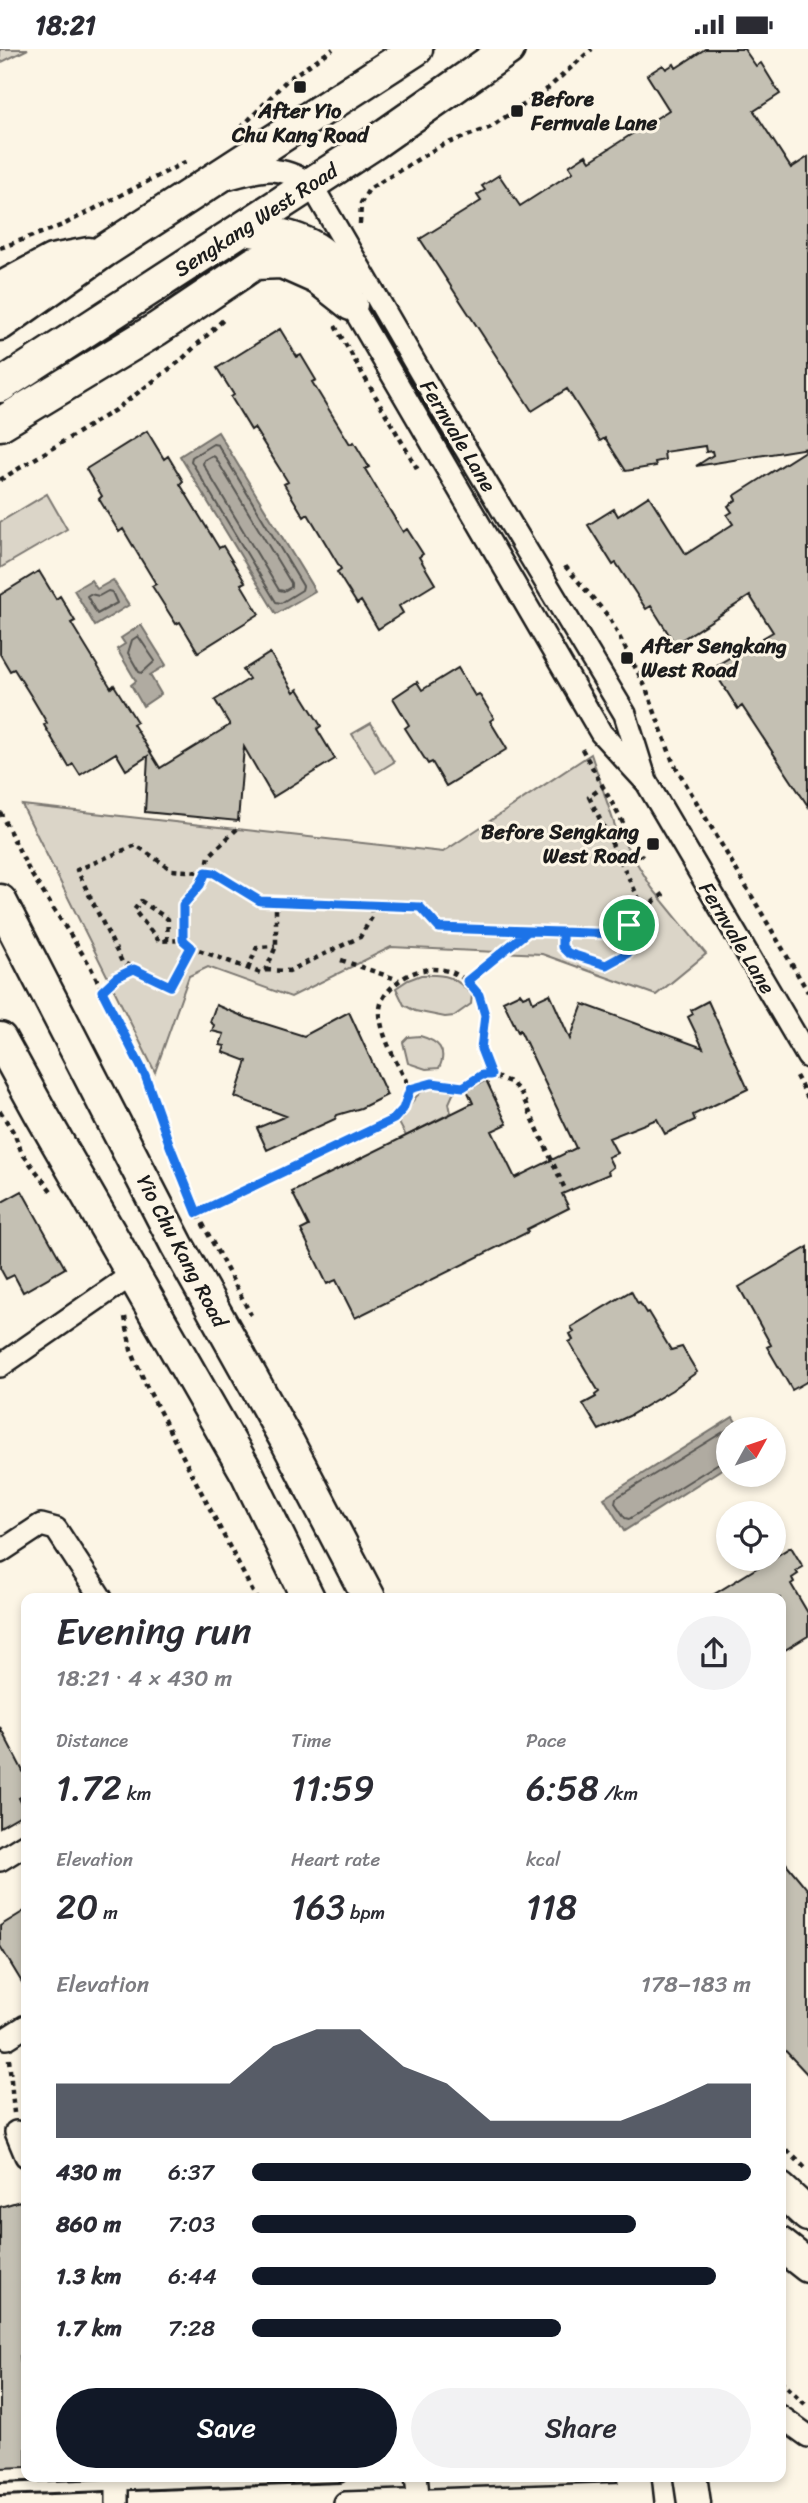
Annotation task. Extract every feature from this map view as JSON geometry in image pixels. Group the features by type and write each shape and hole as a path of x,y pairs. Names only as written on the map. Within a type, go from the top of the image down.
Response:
{"main road":[{"path":"0,324 104,251 205,169 416,49"},
{"name":"Sengkang West Road","path":"0,386 374,143 508,49"},
{"path":"244,229 287,236 320,252 333,265 341,312"},
{"path":"0,289 52,261 104,251"},
{"path":"0,424 157,329 255,263 282,262 318,278 341,312"},
{"name":"Yio Chu Kang Road","path":"0,901 177,1245 288,1443 366,1593"},
{"path":"0,1038 247,1473 307,1593"},
{"path":"786,2195 808,2215"},
{"path":"786,2249 808,2266"},
{"path":"691,2482 694,2503"}],"street":[{"path":"205,169 268,169 295,174 311,184"},
{"name":"Fernvale Lane","path":"311,184 441,408 625,715 647,783"},
{"name":"Fernvale Lane","path":"341,312 420,423 601,733 647,783 808,1057"},
{"path":"420,423 441,408"},
{"path":"0,1366 133,1274"},
{"path":"0,1552 41,1525 49,1525 56,1529 98,1593"},
{"path":"0,1860 21,1847"},
{"path":"7,2038 21,2029"},
{"path":"16,2132 21,2144"},
{"path":"786,2420 808,2436"},
{"path":"417,2482 419,2502"},
{"path":"345,2503 636,2491"}],"lane":[{"path":"0,2489 117,2488 228,2482"}],"path":[{"path":"234,134 287,80 333,49"},
{"path":"369,189 440,146 489,128 546,90 592,49"},
{"path":"0,248 205,169"},
{"path":"341,312 421,474"},
{"path":"0,480 115,410 180,361 226,317"},
{"path":"576,737 642,857"},
{"path":"604,786 589,797 644,909"},
{"path":"0,812 30,872 89,964 145,1075 197,1213 252,1317"},
{"path":"183,940 183,905 200,885 209,856 237,829"},
{"path":"191,947 170,986 122,962 77,870 136,845 172,870 214,873 260,901 420,907 439,928 619,934 665,893"},
{"path":"167,941 168,919 141,901 134,910 159,941 167,941 183,940 191,947 260,973 266,970 289,971 360,937 372,917 370,905"},
{"path":"266,970 276,946 276,901"},
{"path":"562,932 562,947 568,953 606,965 628,953 629,925"},
{"path":"467,981 528,931"},
{"path":"248,969 257,947 276,946"},
{"path":"341,960 399,980"},
{"path":"197,1213 394,1119 403,1109 410,1089 381,1025 380,1006 385,994 399,980 420,970 441,968 455,972 479,995 485,1015 481,1049 491,1075"},
{"path":"102,991 117,977 134,969"},
{"path":"410,1089 432,1083 463,1087 482,1075 491,1075 510,1082 520,1091 565,1187"},
{"path":"0,1111 14,1133 22,1153 55,1196"},
{"path":"124,1316 131,1350 146,1385 253,1593"},
{"path":"7,2038 16,2132"},
{"path":"786,2149 808,2171"},
{"path":"786,2386 808,2407"}],"shaded area":[{"path":"0,49 28,49 0,63"},
{"path":"47,494 67,529 0,568 0,522"},
{"path":"371,723 394,762 376,773 352,734"},
{"path":"591,754 616,829 652,888 706,954 656,995 542,954 391,947 291,997 208,967 189,976 155,1072 22,805 443,852"},
{"path":"421,975 444,976 455,980 472,995 471,1004 454,1016 445,1017 415,1011 404,1005 396,988"},
{"path":"420,1036 440,1047 442,1062 439,1068 426,1069 408,1063 403,1042 408,1037"},
{"path":"427,1088 454,1092 449,1103 451,1113 406,1136 398,1121 418,1095"}],"water":[{"path":"218,432 315,591 276,614 180,456"},
{"path":"91,580 97,589 113,580 129,605 95,626 74,590"},
{"path":"141,625 166,665 150,675 161,694 143,706 131,685 136,681 117,649 125,644 121,638"},
{"path":"716,1428 716,1473 624,1531 604,1498"}],"building":[{"path":"705,49 744,49 756,66 761,63 780,94 754,111 791,168 808,157 808,448 696,466 713,455 712,451 706,452 705,446 664,452 665,460 655,462 656,466 626,471 605,438 600,441 567,389 532,411 420,239 481,201 477,195 485,190 482,186 499,175 520,206 573,172 569,166 586,155 590,161 669,110 647,75 663,65 666,69 674,64 676,68"},
{"path":"280,329 297,357 301,355 316,380 312,382 350,444 354,442 369,467 365,469 403,532 407,529 423,554 419,557 435,584 399,606 403,613 378,629 361,601 357,604 337,572 341,569 308,514 304,517 284,484 288,482 254,428 251,430 217,368"},
{"path":"147,431 164,459 168,456 183,481 180,484 219,548 223,546 245,582 241,584 259,614 198,652 180,622 176,624 152,586 156,584 123,529 119,532 99,499 102,496 86,469"},
{"path":"808,449 808,806 742,706 738,709 712,668 773,632 750,596 675,644 651,606 646,609 616,563 613,565 588,525 614,509 618,516 649,496 686,554 733,524 727,515 732,512 728,506 736,500 734,496"},
{"path":"39,571 56,599 60,596 75,621 71,623 111,688 114,685 137,722 133,724 160,768 230,725 215,700 249,679 243,670 270,653 294,692 298,689 321,726 317,729 335,759 273,797 244,747 238,821 145,812 148,756 126,770 116,753 80,775 73,764 69,767 44,725 47,723 31,696 14,669 10,671 0,654 0,595"},
{"path":"458,668 475,696 479,694 494,718 490,721 507,749 446,786 432,762 428,764 405,728 409,725 393,698 417,682 422,690"},
{"path":"520,993 523,997 530,994 533,1002 550,994 570,1039 583,1004 703,1048 688,1017 693,1014 691,1010 708,1001 748,1089 693,1115 695,1120 665,1134 657,1119 609,1138 617,1153 608,1157 613,1167 608,1171 609,1174 562,1194 569,1208 527,1229 528,1232 355,1318 336,1280 327,1284 301,1230 309,1226 292,1192 473,1103 467,1090 486,1080 507,1124 492,1131 515,1178 576,1148 520,1030 518,1032 503,1001"},
{"path":"216,1005 304,1036 349,1012 387,1095 361,1108 337,1115 335,1119 267,1150 257,1128 286,1116 235,1097 247,1061 223,1052 225,1046 220,1045 224,1034 212,1031 214,1025 210,1022"},
{"path":"22,1191 65,1268 23,1292 14,1275 6,1279 0,1268 0,1203"},
{"path":"808,1247 808,1381 792,1390 767,1347 771,1345 739,1287"},
{"path":"631,1291 638,1304 648,1312 671,1350 682,1347 697,1372 629,1416 599,1430 583,1404 596,1397 599,1392 569,1342 573,1340 570,1334 574,1332 571,1327"},
{"path":"791,1547 803,1567 796,1571 798,1574 792,1578 794,1582 791,1584 808,1613 808,1636 786,1649 786,1593 716,1593 752,1571 786,1571 786,1550"},
{"path":"0,1727 21,1767 21,1815 0,1827"},
{"path":"786,1863 808,1890 808,2075 786,2051"},
{"path":"21,1913 21,1981 0,1946 0,1926"},
{"path":"20,2201 21,2204 21,2467 0,2468 0,2207"}],"place":[{"name":"After Yio Chu Kang Road","path":"300,87"},
{"name":"Before Fernvale Lane","path":"517,111"},
{"name":"After Sengkang West Road","path":"627,658"},
{"name":"Before Sengkang West Road","path":"653,844"}],"route":[{"path":"629,925 619,934 528,931 439,928 420,907 260,901 214,873 206,872 200,885 183,905 183,940 191,947 170,986 134,969 117,977 102,991 145,1075 197,1213 394,1119 403,1109 410,1089 432,1083 463,1087 482,1075 491,1075 481,1049 485,1015 479,995 467,981 528,931 562,932 562,947 568,953 606,965 628,953 629,925"}]}
